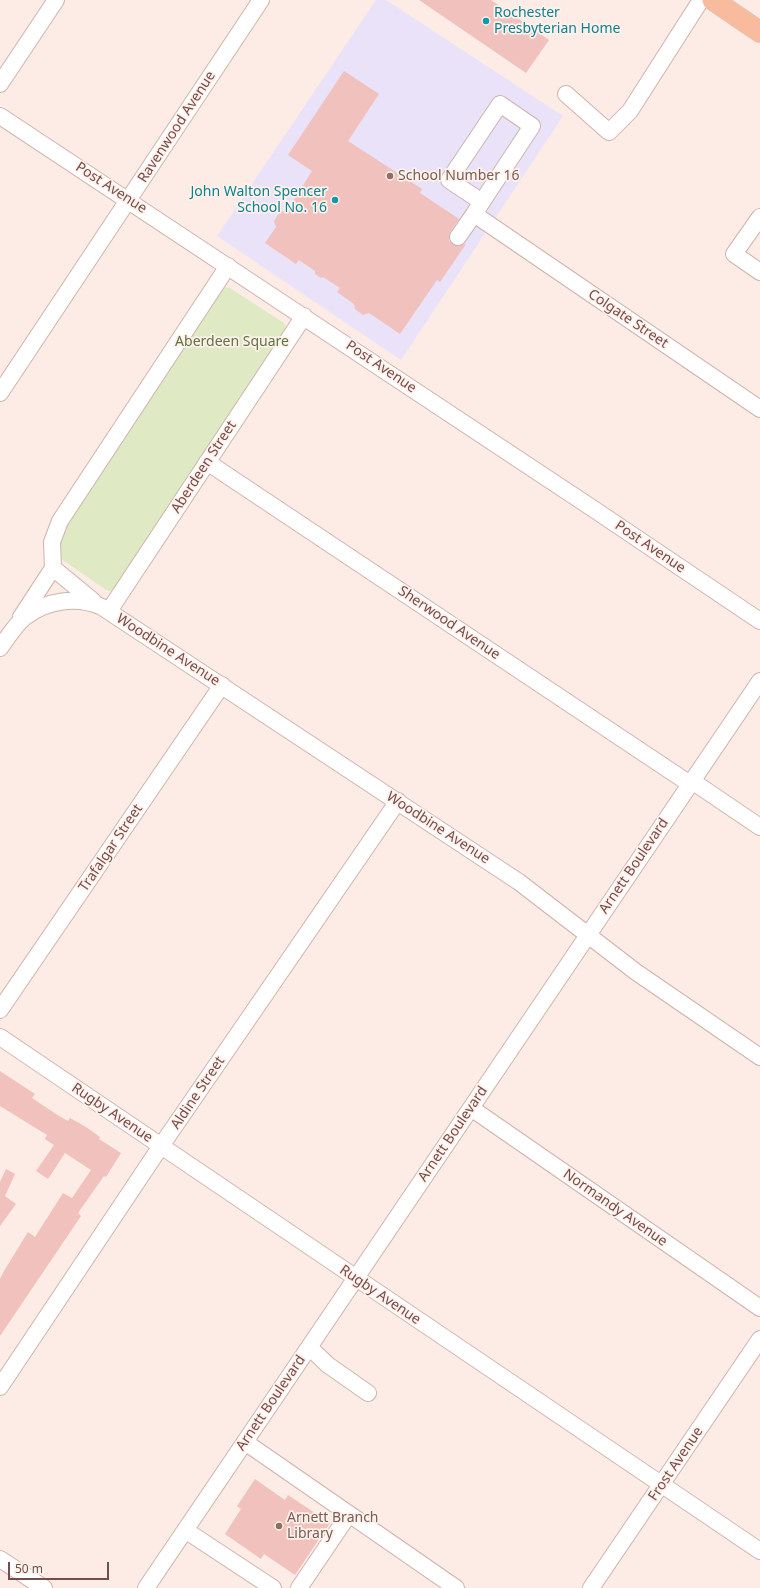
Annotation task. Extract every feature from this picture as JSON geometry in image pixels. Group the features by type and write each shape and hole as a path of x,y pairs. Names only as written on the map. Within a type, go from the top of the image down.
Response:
{"main road":[{"path":"714,1 760,32"}],"street":[{"path":"0,84 56,0"},
{"name":"Ravenwood Avenue","path":"0,393 261,0"},
{"path":"566,94 609,132 630,111 714,1"},
{"name":"Colgate Street","path":"478,208 532,126 500,104 449,180 478,208 496,230 760,409"},
{"name":"Post Avenue","path":"0,116 304,316 760,621"},
{"path":"458,237 478,208"},
{"path":"759,220 734,254 760,272"},
{"path":"5,636 53,568 52,542 60,520 228,266"},
{"name":"Aberdeen Street","path":"106,609 207,462 304,316"},
{"name":"Sherwood Avenue","path":"207,462 760,827"},
{"path":"53,568 80,592 106,609"},
{"path":"5,636 33,612 56,603 80,601 106,609"},
{"name":"Woodbine Avenue","path":"106,609 520,882 636,972 760,1057"},
{"name":"Arnett Boulevard","path":"146,1588 760,681"},
{"name":"Trafalgar Street","path":"0,1010 222,685"},
{"name":"Aldine Street","path":"0,1387 161,1146 398,801"},
{"name":"Rugby Avenue","path":"0,1037 760,1551"},
{"name":"Normandy Avenue","path":"471,1108 760,1308"},
{"name":"Frost Avenue","path":"591,1588 760,1339"},
{"path":"309,1347 328,1365 368,1393"},
{"path":"245,1442 456,1588"},
{"path":"299,1588 349,1514"},
{"path":"186,1530 273,1588"},
{"path":"0,1559 44,1588"}],"shaded area":[{"name":"School Number 16","path":"376,0 386,0 563,116 401,360 217,236"}],"green space":[{"name":"Aberdeen Square","path":"222,287 230,288 284,323 287,329 113,592 106,590 60,558 59,550 61,533"}],"building":[{"name":"Rochester Presbyterian Home","path":"419,0 491,0 549,40 526,73"},
{"name":"John Walton Spencer School No. 16","path":"344,71 379,94 348,141 422,189 420,193 459,219 450,232 449,241 457,246 466,244 440,282 437,280 400,334 369,313 363,315 355,309 354,304 337,292 340,288 323,277 321,278 315,274 315,271 299,260 296,264 265,243 276,227 274,221 280,212 287,211 312,171 288,155"},
{"path":"0,1071 35,1094 32,1098 68,1121 70,1118 86,1127 100,1137 99,1139 121,1153 106,1177 104,1176 78,1213 81,1216 0,1336 0,1279 4,1271 28,1232 35,1237 63,1193 72,1198 91,1170 65,1153 48,1179 36,1171 54,1145 45,1139 47,1135 0,1106"},
{"path":"6,1169 15,1174 5,1196 16,1204 0,1226 0,1182"},
{"name":"Arnett Branch Library","path":"255,1479 285,1500 288,1495 330,1523 295,1575 264,1554 261,1559 225,1534 241,1509 237,1506"}],"place":[{"name":"Rochester Presbyterian Home","path":"486,21"},
{"name":"School Number 16","path":"390,176"},
{"name":"John Walton Spencer School No. 16","path":"335,200"},
{"name":"Arnett Branch Library","path":"279,1526"}]}
